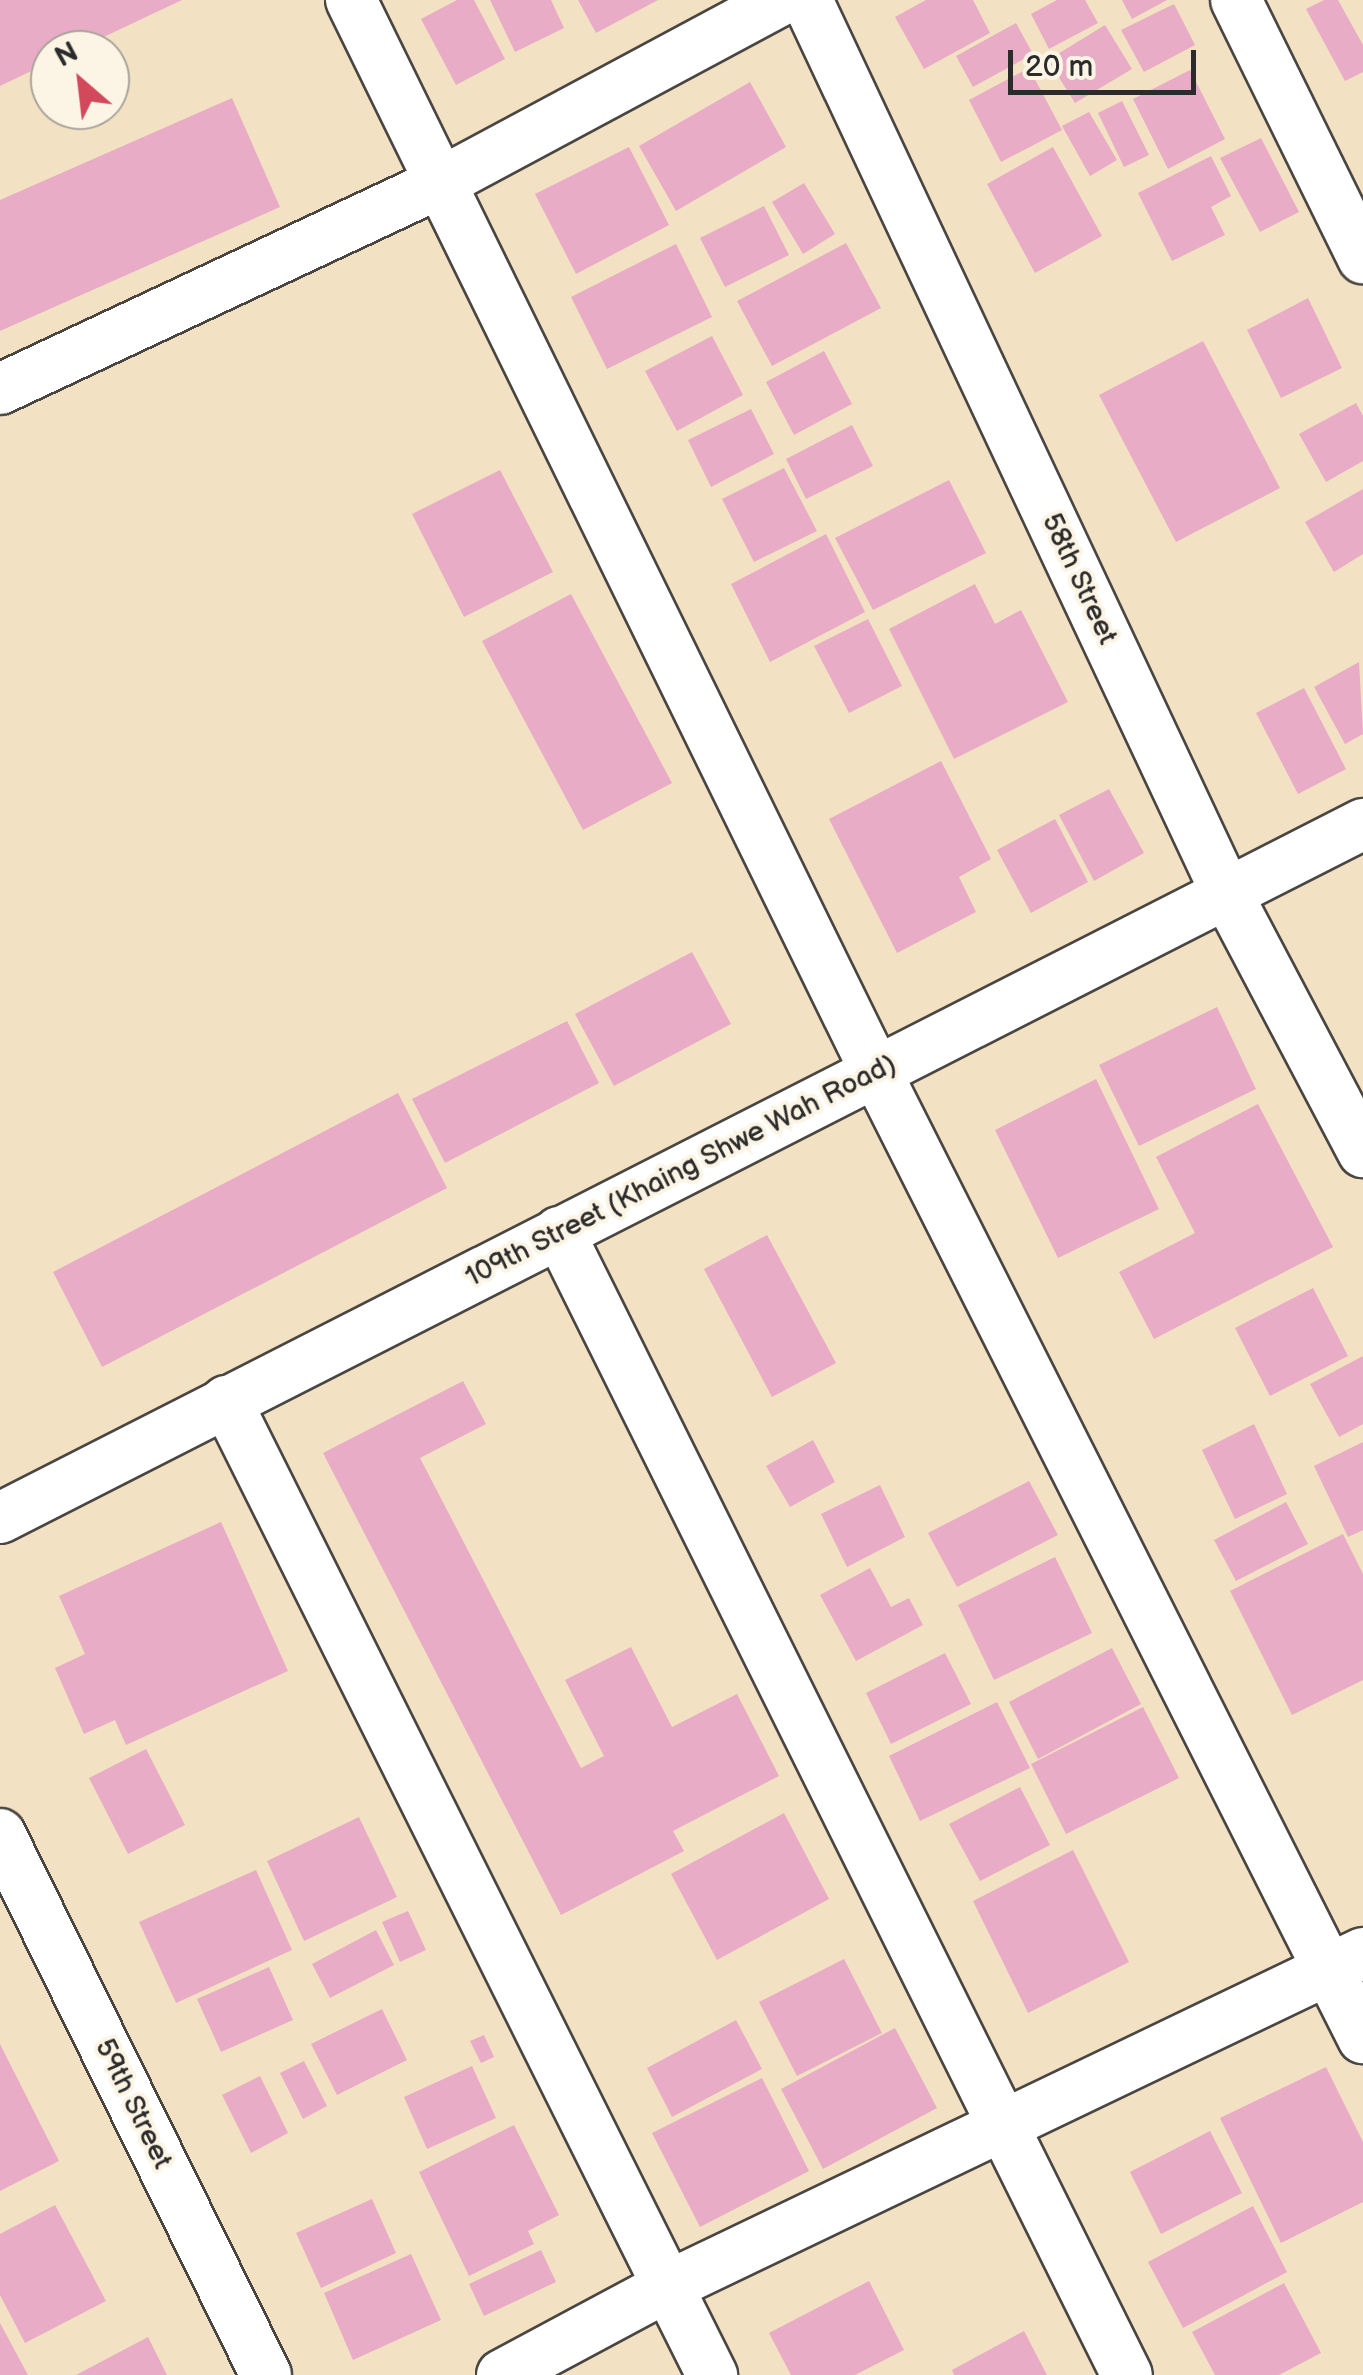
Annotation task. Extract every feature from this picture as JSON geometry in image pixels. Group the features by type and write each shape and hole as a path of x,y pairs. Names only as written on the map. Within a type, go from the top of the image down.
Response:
{"street":[{"path":"351,0 876,1072 1346,1961 1363,2038"},
{"path":"0,389 442,182 782,0"},
{"name":"58th Street","path":"807,0 1227,894 1363,1152"},
{"path":"1236,0 1363,258"},
{"name":"109th Street (Khaing Shwe Wah Road)","path":"0,1518 1363,824"},
{"path":"559,1232 1127,2375"},
{"path":"226,1401 712,2375"},
{"name":"59th Street","path":"0,1834 266,2375"},
{"path":"502,2375 668,2286 1346,1961"}],"building":[{"path":"0,0 182,0 118,30 30,30 30,72 0,86"},
{"path":"457,0 474,0 505,59 456,85 421,19"},
{"path":"490,0 551,0 564,28 515,52"},
{"path":"578,0 658,0 596,33"},
{"path":"926,0 973,0 990,33 924,69 895,17"},
{"path":"1057,0 1085,0 1098,23 1049,49 1031,14"},
{"path":"1122,0 1167,0 1132,19"},
{"path":"1324,0 1338,0 1363,45 1363,72 1345,81 1306,9"},
{"path":"1174,4 1195,45 1144,72 1121,30"},
{"path":"1016,23 1033,54 973,87 956,56"},
{"path":"1105,25 1132,69 1075,103 1048,60"},
{"path":"1029,68 1062,130 1001,162 969,100"},
{"path":"1190,70 1225,139 1168,169 1133,99"},
{"path":"750,82 786,147 676,211 639,146"},
{"path":"232,98 280,207 0,331 0,200"},
{"path":"1122,101 1149,155 1124,167 1098,113"},
{"path":"1089,112 1117,160 1090,176 1062,126"},
{"path":"1261,138 1299,212 1260,232 1220,158"},
{"path":"629,147 669,225 576,274 535,194"},
{"path":"1053,147 1102,236 1035,273 987,184"},
{"path":"1211,156 1231,196 1211,207 1225,235 1172,261 1138,193"},
{"path":"804,183 835,234 803,254 772,202"},
{"path":"764,206 789,255 725,287 700,238"},
{"path":"846,243 881,308 772,366 737,301"},
{"path":"676,244 712,317 607,369 571,297"},
{"path":"1308,298 1342,368 1281,398 1247,330"},
{"path":"712,336 743,395 677,431 645,371"},
{"path":"1203,341 1280,488 1176,542 1099,395"},
{"path":"824,351 852,404 794,435 766,382"},
{"path":"1356,403 1363,416 1363,461 1326,482 1299,434"},
{"path":"751,409 774,454 711,487 688,440"},
{"path":"852,425 873,466 806,499 786,459"},
{"path":"784,468 817,531 754,562 722,499"},
{"path":"500,470 553,572 464,617 412,514"},
{"path":"949,480 986,553 873,610 835,538"},
{"path":"1363,489 1363,554 1334,572 1305,522"},
{"path":"826,534 865,612 770,662 731,584"},
{"path":"975,584 995,624 1021,610 1068,702 954,759 889,629"},
{"path":"571,594 672,783 583,830 482,641"},
{"path":"868,619 902,686 849,713 814,646"},
{"path":"1359,662 1363,734 1345,744 1314,687"},
{"path":"1304,688 1346,769 1298,794 1256,713"},
{"path":"941,761 991,859 959,877 976,912 897,953 829,819"},
{"path":"1109,789 1144,853 1094,881 1059,815"},
{"path":"1055,819 1088,882 1031,913 997,850"},
{"path":"692,952 731,1024 614,1086 575,1014"},
{"path":"1217,1007 1256,1089 1139,1146 1099,1065"},
{"path":"567,1021 599,1083 445,1163 412,1099"},
{"path":"1096,1079 1159,1209 1058,1258 995,1130"},
{"path":"398,1093 447,1188 102,1367 53,1272"},
{"path":"1258,1104 1333,1247 1154,1339 1119,1272 1195,1233 1156,1157"},
{"path":"767,1235 836,1363 772,1397 704,1269"},
{"path":"1313,1288 1348,1356 1270,1396 1235,1328"},
{"path":"1363,1356 1363,1424 1339,1437 1310,1384"},
{"path":"463,1381 486,1424 420,1458 581,1768 604,1756 565,1680 631,1647 672,1727 737,1694 779,1776 673,1831 684,1851 561,1915 323,1453"},
{"path":"1254,1424 1287,1494 1235,1519 1202,1450"},
{"path":"813,1440 835,1482 790,1507 766,1466"},
{"path":"1363,1442 1363,1530 1348,1537 1314,1466"},
{"path":"1029,1481 1058,1535 957,1587 928,1533"},
{"path":"880,1485 905,1537 847,1567 821,1514"},
{"path":"1286,1502 1308,1544 1236,1581 1214,1540"},
{"path":"221,1522 288,1671 126,1745 115,1720 84,1734 55,1668 85,1654 59,1596"},
{"path":"1343,1534 1363,1574 1363,1680 1292,1715 1230,1591"},
{"path":"1055,1557 1092,1633 994,1680 958,1605"},
{"path":"870,1568 891,1607 909,1598 923,1625 856,1661 820,1595"},
{"path":"1112,1648 1141,1704 1038,1759 1009,1702"},
{"path":"945,1653 971,1704 891,1744 866,1693"},
{"path":"997,1702 1030,1768 920,1821 889,1756"},
{"path":"1143,1707 1179,1778 1066,1834 1031,1764"},
{"path":"146,1749 185,1825 128,1854 89,1778"},
{"path":"1020,1787 1050,1845 980,1881 949,1824"},
{"path":"784,1813 829,1899 717,1960 671,1874"},
{"path":"359,1817 397,1897 304,1941 267,1861"},
{"path":"1073,1850 1129,1962 1028,2013 973,1901"},
{"path":"256,1870 292,1950 176,2003 139,1922"},
{"path":"408,1911 426,1950 400,1962 382,1922"},
{"path":"376,1930 394,1965 330,1998 312,1964"},
{"path":"844,1959 882,2033 797,2076 759,2002"},
{"path":"269,1967 293,2020 221,2052 197,1999"},
{"path":"382,2009 407,2060 337,2095 311,2044"},
{"path":"736,2020 762,2069 672,2117 647,2068"},
{"path":"895,2028 937,2108 823,2169 781,2089"},
{"path":"484,2035 494,2057 481,2063 470,2041"},
{"path":"0,2044 59,2161 0,2191"},
{"path":"304,2061 327,2106 303,2119 280,2073"},
{"path":"472,2066 496,2118 427,2149 404,2097"},
{"path":"1326,2067 1363,2142 1363,2202 1281,2243 1220,2118"},
{"path":"260,2076 288,2133 251,2153 222,2095"},
{"path":"762,2078 809,2171 700,2227 652,2133"},
{"path":"514,2125 559,2215 528,2231 534,2244 469,2276 419,2172"},
{"path":"1210,2131 1242,2193 1161,2234 1130,2172"},
{"path":"372,2199 396,2253 321,2288 296,2233"},
{"path":"55,2205 106,2301 25,2343 0,2295 0,2234"},
{"path":"1253,2206 1287,2272 1183,2328 1148,2262"},
{"path":"541,2250 556,2282 484,2316 469,2284"},
{"path":"411,2254 441,2320 353,2360 324,2293"},
{"path":"869,2281 904,2350 855,2375 791,2375 769,2333"},
{"path":"1284,2283 1321,2353 1279,2375 1215,2375 1192,2332"},
{"path":"0,2323 28,2375 0,2375"},
{"path":"1024,2331 1047,2375 954,2375 952,2370"},
{"path":"148,2337 167,2375 76,2375"}]}
